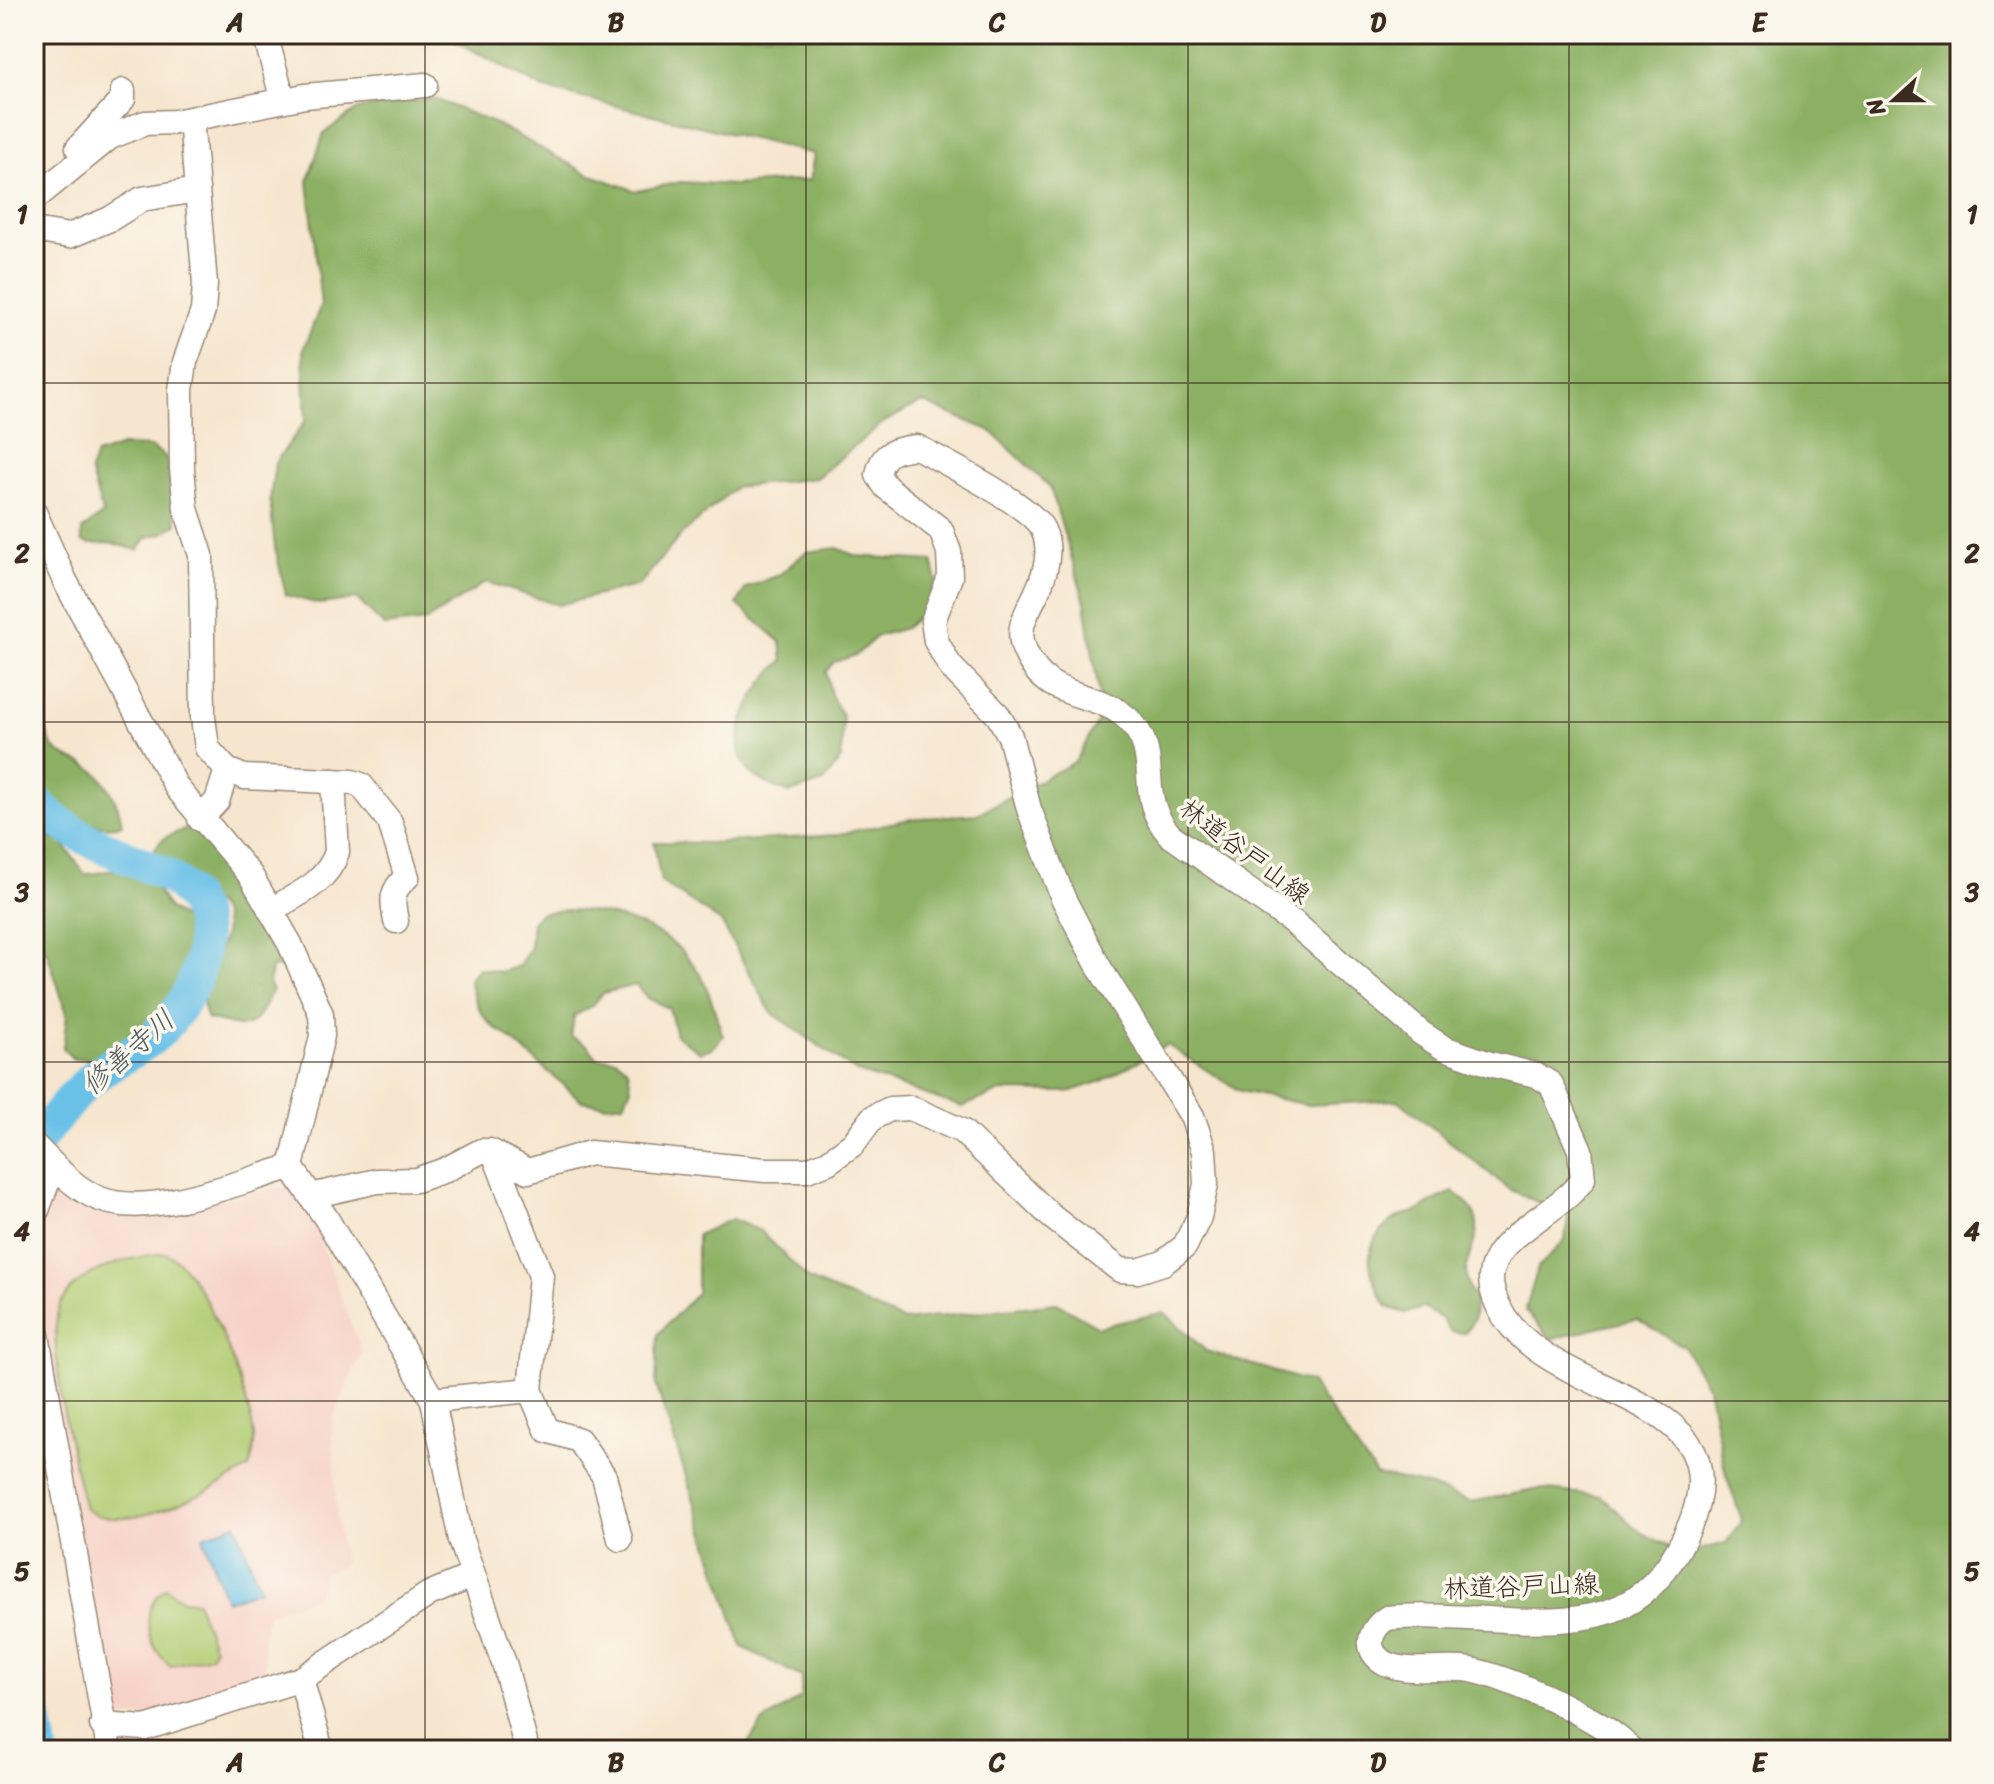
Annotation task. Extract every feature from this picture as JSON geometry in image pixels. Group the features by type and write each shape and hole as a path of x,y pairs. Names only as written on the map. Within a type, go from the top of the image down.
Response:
{"street":[{"path":"265,34 283,100"},
{"path":"40,195 125,129 145,123 191,119 283,100 425,85"},
{"path":"40,195 123,99 123,91"},
{"path":"191,119 205,284 203,311 185,362 181,390 182,469 186,509 201,555 203,717 207,748 227,770 244,777 361,785 390,822 407,877 397,885 391,898 396,921"},
{"path":"34,230 69,236 110,219 142,199 197,190"},
{"name":"林道谷戸山線","path":"494,1153 528,1171 590,1153 765,1170 807,1170 828,1162 853,1144 872,1118 890,1109 911,1108 962,1131 1052,1217 1120,1270 1138,1271 1163,1263 1185,1246 1199,1217 1206,1184 1204,1151 1192,1116 1099,967 1063,898 1029,809 1010,736 998,715 950,666 936,641 933,621 950,577 949,552 941,530 886,487 878,475 880,462 887,454 898,448 917,447 1036,519 1047,545 1047,567 1021,621 1023,648 1034,670 1060,691 1111,709 1126,717 1137,730 1150,768 1150,802 1156,819 1170,835 1293,922 1433,1041 1468,1057 1536,1075 1557,1092 1580,1150 1583,1179 1564,1200 1505,1246 1493,1264 1496,1300 1515,1331 1545,1359 1656,1414 1687,1440 1702,1478 1700,1502 1672,1560 1649,1590 1624,1608 1576,1617 1387,1618 1376,1625 1371,1635 1372,1648 1378,1658 1392,1665 1469,1670 1500,1679 1593,1721 1631,1750"},
{"path":"34,512 65,581 177,788 251,876 290,944 323,1026 291,1167 433,1400 452,1504 472,1576 495,1636 527,1750"},
{"path":"200,819 217,801 227,770"},
{"path":"270,910 315,884 334,862 337,852 333,781"},
{"path":"34,1145 76,1185 101,1199 130,1205 167,1201 291,1167"},
{"path":"311,1196 377,1181 416,1180 445,1170 481,1151 494,1153 541,1276 530,1390 547,1430 579,1440 604,1476 620,1539"},
{"path":"34,1218 55,1166"},
{"path":"34,1318 102,1725 109,1750"},
{"path":"433,1400 530,1390"},
{"path":"102,1725 145,1728 301,1679 429,1594 472,1576"},
{"path":"301,1679 321,1750"}],"shaded area":[{"path":"282,1187 293,1191 313,1222 362,1353 333,1418 337,1515 344,1565 325,1573 318,1596 267,1614 263,1640 266,1677 262,1681 154,1717 112,1716 40,1317 36,1269 38,1219 56,1190 85,1207 134,1216"}],"green space":[{"path":"443,34 1960,34 1960,1750 743,1750 762,1723 801,1697 802,1677 742,1647 656,1385 658,1334 697,1293 697,1235 732,1219 761,1231 809,1280 904,1321 1057,1303 1099,1327 1164,1312 1206,1351 1310,1382 1376,1475 1426,1485 1470,1502 1540,1489 1601,1496 1640,1532 1684,1554 1726,1543 1742,1520 1726,1475 1708,1387 1684,1347 1637,1319 1551,1339 1525,1311 1538,1268 1565,1240 1568,1216 1509,1189 1398,1100 1308,1105 1240,1091 1167,1045 1104,1080 1069,1092 1001,1091 962,1107 855,1071 771,1012 721,922 661,882 654,842 711,843 835,835 910,819 977,814 1075,762 1102,714 1085,602 1050,487 991,431 922,402 884,422 816,478 736,487 681,535 639,585 558,605 486,582 426,621 384,626 357,599 319,604 286,595 275,547 270,500 275,463 306,420 303,350 321,305 308,180 324,133 358,109 433,98 498,125 586,173 636,191 681,182 734,185 810,180 814,154 542,88"},
{"path":"122,446 151,447 166,457 177,524 164,533 147,537 138,550 111,543 89,544 82,541 82,530 103,514 90,471 96,455"},
{"path":"837,548 856,556 932,561 938,585 931,605 905,628 877,636 856,655 834,662 826,672 831,695 843,718 841,759 824,782 790,793 759,779 742,759 740,729 746,713 753,697 783,661 781,642 737,604 746,588 779,575 806,552"},
{"path":"34,693 52,745 59,753 89,767 101,778 115,800 122,824 107,827 75,815 57,804 34,777"},
{"path":"194,827 232,862 288,954 283,967 271,968 269,983 272,991 258,1016 247,1026 207,1019 203,1004 205,988 222,943 225,929 223,916 183,871 153,852 165,838"},
{"path":"34,835 61,841 85,874 123,869 142,874 152,883 168,908 187,920 190,966 169,1008 132,1039 97,1058 73,1059 63,1048 67,1014 47,952 34,945"},
{"path":"564,910 628,920 648,928 683,953 697,969 712,1001 723,1036 713,1048 700,1052 676,1035 669,1008 647,998 636,985 603,993 592,1006 574,1016 571,1036 587,1045 597,1058 616,1059 628,1069 631,1088 624,1103 606,1105 582,1101 491,1025 477,1005 469,980 478,968 500,972 519,966 530,947 532,922 541,913"},
{"path":"1454,1192 1469,1206 1476,1219 1477,1232 1466,1269 1467,1283 1475,1298 1474,1319 1465,1333 1451,1332 1441,1318 1423,1308 1405,1313 1387,1307 1375,1283 1370,1261 1374,1240 1393,1220"},
{"path":"164,1253 179,1262 194,1280 222,1334 251,1419 254,1441 252,1457 249,1468 191,1499 144,1515 102,1517 85,1509 69,1437 56,1349 59,1308 76,1284 89,1275 119,1262"},
{"path":"166,1588 183,1600 197,1602 214,1649 210,1656 170,1666 155,1647 148,1627 149,1616 157,1596"}],"water":[{"path":"236,1524 260,1589 226,1601 203,1536"}],"waterway":[{"name":"修善寺川","path":"34,799 47,813 78,834 165,875 185,891 198,910 203,931 202,954 196,977 172,1018 149,1041 87,1083 34,1145"},
{"name":"修善寺川","path":"34,1713 41,1750"}]}
